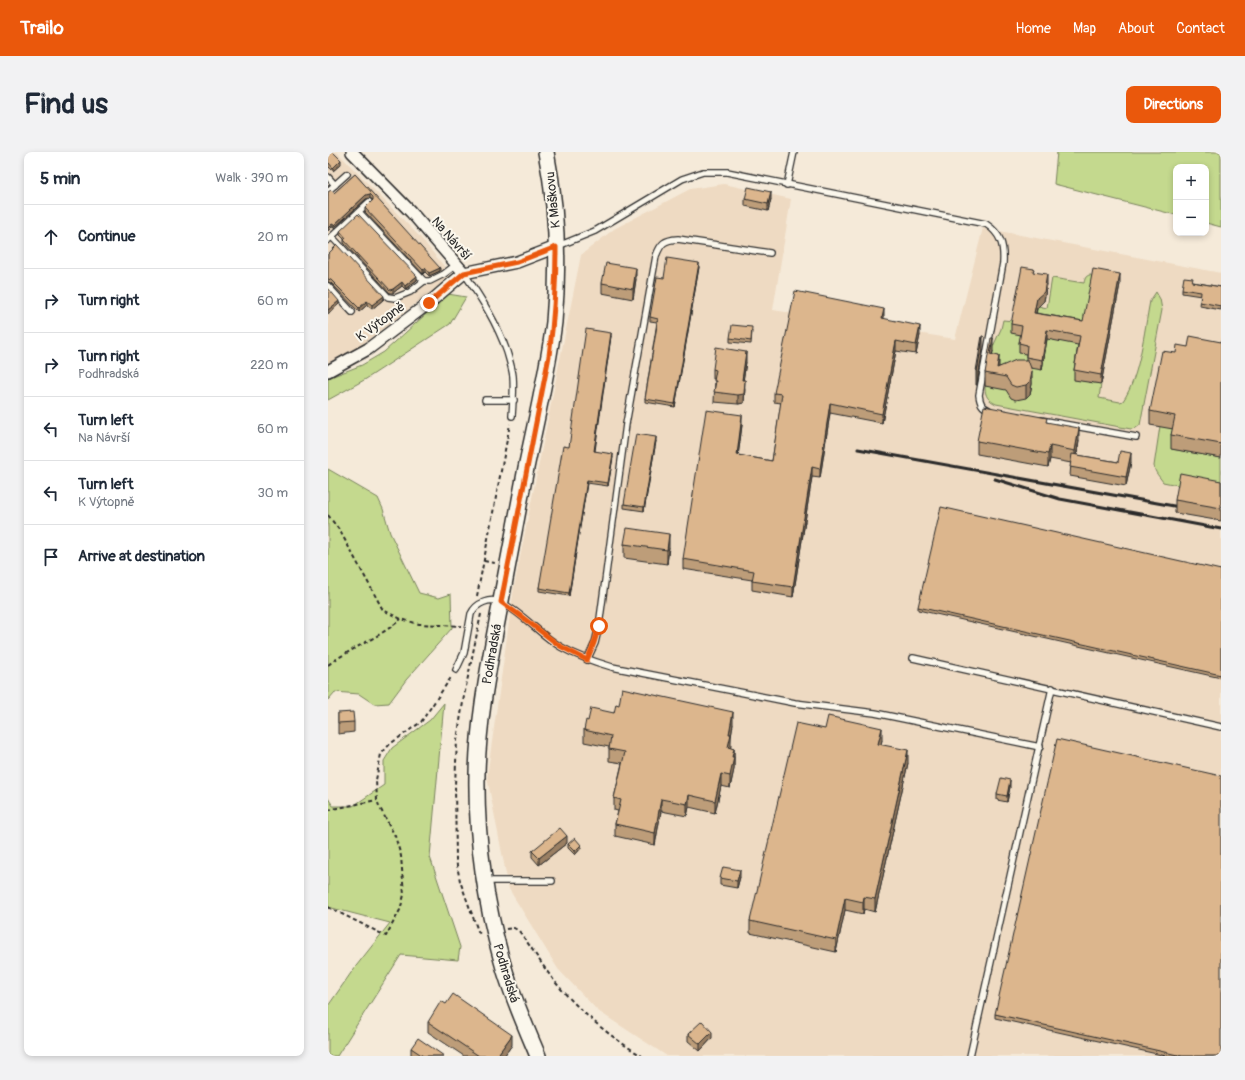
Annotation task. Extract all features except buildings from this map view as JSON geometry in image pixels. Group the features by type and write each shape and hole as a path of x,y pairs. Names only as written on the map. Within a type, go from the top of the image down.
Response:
{"main road":[{"name":"K Maškovu","path":"546,152 554,200 556,247"},
{"name":"Podhradská","path":"538,1056 518,1008 502,963 490,909 484,881 477,773 483,698 549,356 554,322 556,247"}],"street":[{"name":"Na Návrší","path":"352,152 411,212 464,273 517,262 556,247"},
{"name":"K Výtopně","path":"328,371 368,349 429,303 464,273"}],"lane":[{"path":"787,184 794,152"},
{"path":"556,247 596,231 682,179 703,172 727,172 986,224 993,229 1004,248 1003,263 979,395 980,403 984,408 998,412"},
{"path":"328,191 347,174"},
{"path":"328,177 335,185"},
{"path":"369,202 330,238 388,297 395,298 410,292 424,281 444,274 456,264"},
{"path":"359,212 424,281"},
{"path":"587,660 599,626 626,424 656,256 660,246 668,240 678,239 770,253"},
{"path":"464,273 487,308 503,341 513,374 514,400 512,416"},
{"path":"328,286 352,312"},
{"path":"485,400 514,400"},
{"path":"1036,419 1136,437"},
{"path":"456,670 464,653 471,614 474,608 487,601 501,602 560,646 587,660 612,667 795,703 875,713 1040,747"},
{"path":"913,658 1221,726"},
{"path":"970,1056 1052,688"},
{"path":"484,881 552,881"}],"path":[{"path":"477,598 512,416"},
{"path":"328,515 340,531 383,610 401,619 419,624 469,626"},
{"path":"328,665 392,627 401,619"},
{"path":"328,907 386,936 400,910 404,895 401,856 395,836 378,806 377,800 376,780 381,754 390,744 421,722 456,670"},
{"path":"328,810 377,800"},
{"path":"504,930 514,928 519,931 542,966 574,1003 611,1035 642,1056"}],"shaded area":[{"path":"328,152 337,152 421,238 452,276 360,346 328,364"},
{"path":"724,184 791,199 773,310 955,339 983,228 1221,273 1221,1056 667,1056 598,1011 558,969 509,889 487,777 514,587 581,255 614,229 690,189"}],"green space":[{"path":"1057,152 1221,152 1221,227 1209,224 1209,164 1173,164 1173,214 1054,184"},
{"path":"1090,275 1115,280 1074,379 1101,384 1099,398 1120,402 1123,401 1134,379 1150,301 1156,292 1160,299 1162,310 1140,425 1131,429 996,404 991,401 986,395 985,387 993,352 991,351 1001,329 1003,320 1034,323 1038,306 1047,308 1052,278 1084,283 1086,277"},
{"path":"448,294 466,297 450,324 366,379 328,400 328,378 362,365 384,352"},
{"path":"1160,426 1175,429 1172,449 1221,458 1221,494 1163,482 1156,473 1154,466"},
{"path":"328,469 378,498 390,533 419,593 439,598 451,594 452,628 406,680 389,703 374,704 359,694 335,692 328,700"},
{"path":"444,703 430,857 460,947 458,960 401,955 337,1056 328,1056 328,1006 353,970 390,923 328,907 328,798 333,806 353,806 384,785 384,761 392,748 430,720"}],"railway":[{"path":"858,449 1185,508"},
{"path":"995,479 1060,499 1221,529"}],"route":[{"path":"429,303 464,273 517,262 556,247 554,322 549,356 512,539 501,602 560,646 587,660 599,626"}]}
